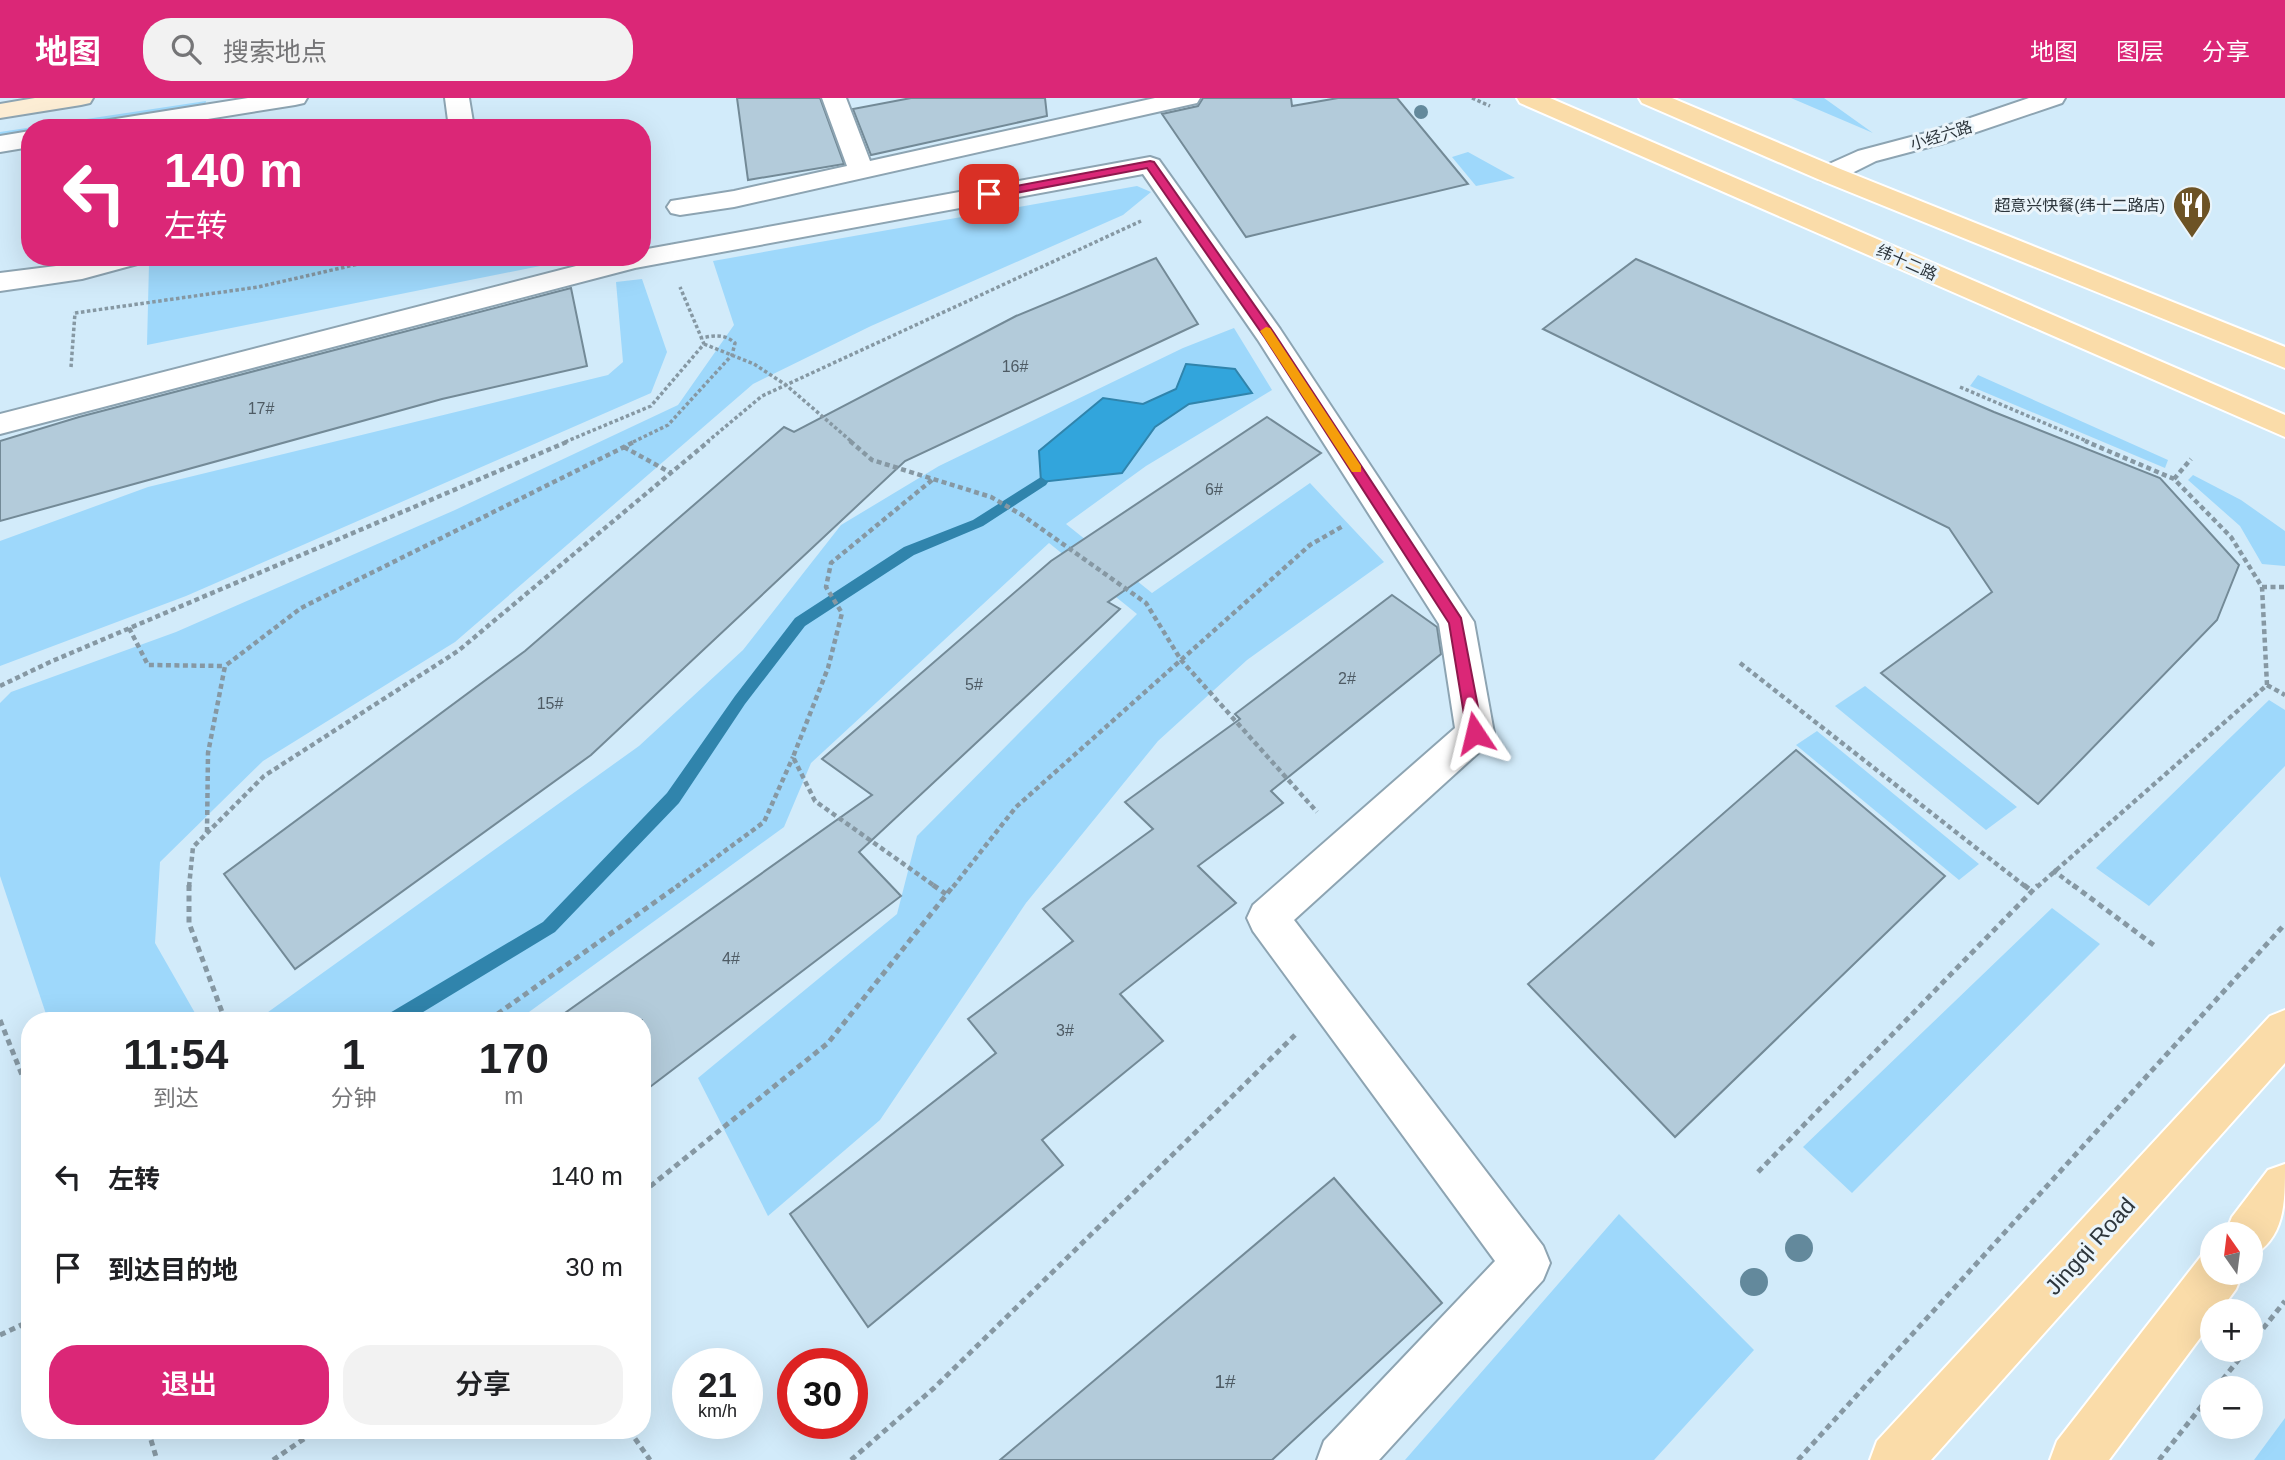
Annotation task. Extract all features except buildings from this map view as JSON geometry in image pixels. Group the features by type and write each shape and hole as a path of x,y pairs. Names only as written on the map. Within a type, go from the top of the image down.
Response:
{"main road":[{"path":"0,111 81,98"},
{"name":"纬十二路","path":"1529,98 2285,427"},
{"path":"1651,98 1829,174 2285,358"},
{"name":"Jingqi Road","path":"1896,1460 2285,1031"},
{"path":"2258,1222 2285,1187"},
{"path":"2076,1460 2209,1285"}],"street":[{"path":"161,119 295,98"},
{"path":"457,98 460,119"},
{"path":"834,98 861,170"},
{"path":"680,206 734,199 1188,98"},
{"name":"小经六路","path":"1829,174 1867,156 1935,138 2053,98"},
{"path":"0,144 21,140"},
{"path":"651,257 1150,165 1270,336 1456,622 1475,733 1268,918 1526,1263 1343,1460"},
{"path":"0,282 82,271 100,266"},
{"path":"0,424 610,266"}],"path":[{"path":"222,1012 189,923 189,873 193,847 264,776 458,652 762,396 1177,204"},
{"path":"666,254 704,344"},
{"path":"75,313 258,287 350,266"},
{"path":"71,370 75,313 82,271"},
{"path":"129,628 148,665 225,666 301,608 668,425 732,355 735,344 730,338 717,335 702,338"},
{"path":"704,344 754,363 786,385 872,460 991,497 1022,515 1146,603 1181,660 1348,846"},
{"path":"0,686 129,628 651,406 704,344"},
{"path":"1960,387 2174,479 2231,537 2262,587 2267,685"},
{"path":"623,447 671,473"},
{"path":"2174,479 2192,458"},
{"path":"501,1012 588,952 764,822 828,668 842,613 826,587 831,563 933,479"},
{"path":"651,1186 828,1043 1016,807 1310,545 1379,503"},
{"path":"2262,587 2285,587"},
{"path":"1740,663 2033,892"},
{"path":"207,833 208,753 225,666"},
{"path":"2267,685 2285,695"},
{"path":"1758,1172 2053,870 2267,685"},
{"path":"793,757 815,801 946,894"},
{"path":"2053,870 2155,946"},
{"path":"1798,1460 2285,923"},
{"path":"851,1460 934,1388 1330,1000"},
{"path":"0,1020 21,1072"},
{"path":"2263,1329 2285,1301"},
{"path":"0,1335 21,1325"},
{"path":"2226,1376 2237,1362"},
{"path":"2159,1460 2200,1408"},
{"path":"151,1439 157,1460"},
{"path":"273,1460 304,1439"},
{"path":"635,1439 650,1460"}],"shaded area":[{"path":"1791,98 1824,98 1873,133"},
{"path":"206,101 205,107 130,119 86,119"},
{"path":"21,129 21,136 0,139 0,132"},
{"path":"1468,152 1515,178 1476,186 1452,157"},
{"path":"1137,186 1151,192 1123,215 871,326 753,384 455,642 263,761 160,862 155,943 194,1012 45,1012 0,876 0,703 11,692 176,632 455,510 678,405 734,325 713,261"},
{"path":"149,266 540,266 147,345"},
{"path":"642,279 667,352 651,393 186,596 0,666 0,541 148,487 608,375 623,362 616,282"},
{"path":"1234,328 1272,390 1146,466 1066,524 1152,593 1310,483 1384,562 1247,660 1158,741 1026,903 880,1120 768,1216 698,1078 897,914 917,836 1137,614 1049,543 811,763 784,827 529,1012 268,1012 639,746 743,650 841,525 939,466 1183,348"},
{"path":"1186,364 1235,369 1252,393 1189,404 1155,427 1122,473 1041,482 1039,451 1103,398 1143,404 1176,389"},
{"path":"1978,375 2168,460 2165,468 1970,386"},
{"path":"2193,475 2241,500 2285,531 2285,566 2262,564 2240,526 2188,480"},
{"path":"1865,686 2017,807 1986,830 1835,706"},
{"path":"2269,700 2285,710 2285,766 2149,906 2096,868"},
{"path":"1817,731 1979,864 1959,880 1796,745"},
{"path":"2052,908 2100,944 1852,1193 1803,1147"},
{"path":"1619,1214 1754,1350 1654,1460 1405,1460"},
{"path":"2285,1418 2285,1460 2254,1460"}],"waterway":[{"path":"407,1012 549,927 673,798 740,700 800,622 909,551 978,523 1041,482"}],"slow traffic":[{"path":"1266,331 1356,469"}],"place":[{"name":"超意兴快餐(纬十二路店)","path":"2192,239"}],"route":[{"path":"989,194 1150,165 1270,336 1456,622 1475,733"}]}
